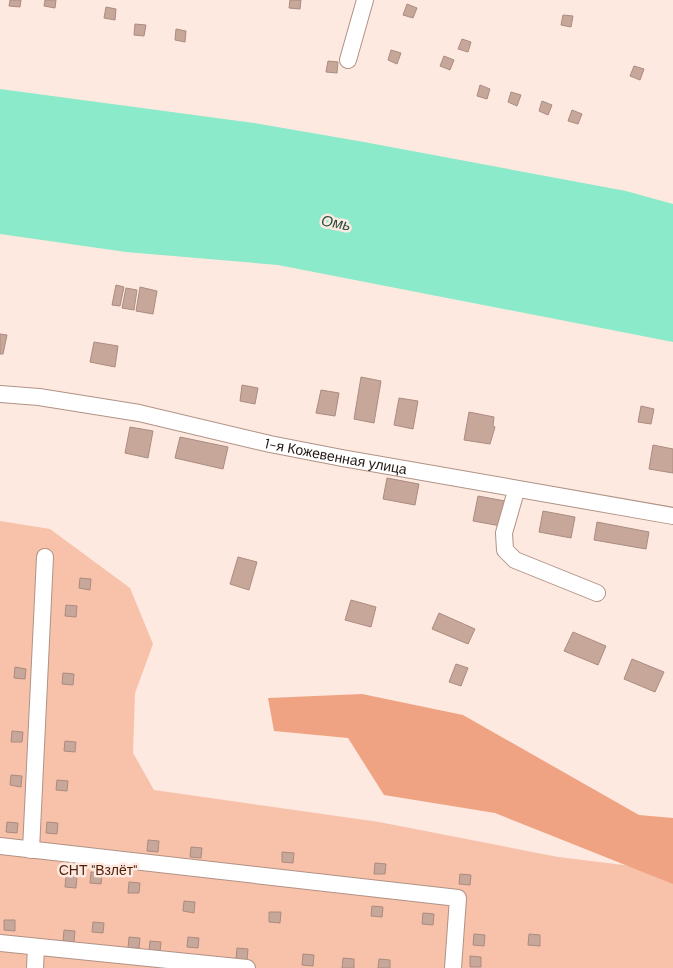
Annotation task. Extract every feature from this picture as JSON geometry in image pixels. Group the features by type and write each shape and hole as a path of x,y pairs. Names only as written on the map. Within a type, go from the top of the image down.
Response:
{"street":[{"path":"348,60 365,0"},
{"name":"1-я Кожевенная улица","path":"0,394 39,397 138,413 279,446 516,490 673,516"},
{"path":"516,490 504,533 505,550 515,560 597,593"},
{"path":"31,850 45,557"},
{"path":"0,846 458,898 453,968"},
{"path":"0,943 173,964 247,968"},
{"path":"35,968 36,947"}],"green space":[{"name":"СНТ \"Взлёт\"","path":"0,521 50,529 130,588 153,644 135,693 133,753 154,790 379,822 558,857 673,871 673,968 0,968"}],"shaded area":[{"path":"362,694 463,715 639,815 673,818 673,884 495,813 384,795 348,738 274,731 268,698"}],"water":[{"name":"Омь","path":"0,89 254,123 626,191 673,204 673,342 278,265 126,252 0,234"}],"building":[{"path":"10,0 21,0 20,7 9,6"},
{"path":"45,0 56,0 55,8 44,6"},
{"path":"290,0 301,0 300,9 289,8"},
{"path":"407,4 417,8 413,18 403,15"},
{"path":"106,7 116,9 115,20 104,18"},
{"path":"563,15 573,16 571,27 561,25"},
{"path":"135,24 146,25 144,36 134,35"},
{"path":"176,29 186,31 185,42 175,40"},
{"path":"462,39 471,42 468,52 458,49"},
{"path":"391,50 401,53 397,64 388,60"},
{"path":"444,56 454,60 450,70 440,66"},
{"path":"328,61 338,62 337,73 326,72"},
{"path":"634,66 644,69 640,80 630,76"},
{"path":"480,85 490,89 487,99 477,96"},
{"path":"511,92 521,95 517,106 508,102"},
{"path":"542,101 552,105 548,115 539,111"},
{"path":"572,110 582,114 578,124 568,121"},
{"path":"116,285 124,287 120,306 112,305"},
{"path":"140,287 157,291 153,314 136,311"},
{"path":"126,288 137,290 134,310 122,308"},
{"path":"0,334 7,335 3,354 0,354"},
{"path":"94,342 118,346 115,367 90,362"},
{"path":"361,377 381,381 374,423 354,419"},
{"path":"242,385 258,388 255,404 240,401"},
{"path":"321,390 339,393 335,416 316,413"},
{"path":"399,398 418,401 413,429 394,425"},
{"path":"641,406 654,409 651,424 638,422"},
{"path":"469,412 494,417 493,426 495,427 490,444 464,440"},
{"path":"130,427 153,431 148,458 125,453"},
{"path":"180,437 228,447 223,469 175,458"},
{"path":"653,445 673,449 673,473 649,469"},
{"path":"387,478 419,484 415,505 383,499"},
{"path":"478,496 505,501 501,526 473,521"},
{"path":"543,511 575,517 571,538 539,532"},
{"path":"597,522 649,532 646,549 594,540"},
{"path":"238,557 257,562 249,590 230,584"},
{"path":"80,578 91,579 90,590 79,588"},
{"path":"351,600 376,607 371,627 345,620"},
{"path":"66,605 77,606 76,617 65,616"},
{"path":"439,613 475,629 468,644 432,629"},
{"path":"573,632 606,646 598,665 564,651"},
{"path":"632,659 664,672 655,692 624,679"},
{"path":"456,664 468,668 461,686 449,682"},
{"path":"15,667 26,669 25,679 14,678"},
{"path":"63,673 74,674 73,685 62,684"},
{"path":"12,731 23,732 22,742 11,742"},
{"path":"65,741 76,742 75,752 64,751"},
{"path":"11,775 22,776 21,787 10,785"},
{"path":"57,780 68,781 67,791 56,790"},
{"path":"7,822 18,823 17,833 6,832"},
{"path":"47,822 58,823 57,834 46,833"},
{"path":"148,840 159,841 158,852 147,851"},
{"path":"191,847 202,848 201,858 190,857"},
{"path":"282,852 294,853 293,863 282,862"},
{"path":"375,863 386,864 385,874 374,874"},
{"path":"91,872 102,873 101,884 90,883"},
{"path":"460,874 471,875 470,885 459,884"},
{"path":"66,876 77,877 76,888 65,887"},
{"path":"129,882 140,883 139,893 128,893"},
{"path":"184,901 195,902 194,913 183,911"},
{"path":"372,906 383,907 382,917 371,916"},
{"path":"269,912 281,912 280,923 269,922"},
{"path":"423,913 434,914 433,925 422,924"},
{"path":"4,920 15,920 15,931 4,930"},
{"path":"93,922 104,923 103,933 92,932"},
{"path":"64,930 75,931 74,942 63,941"},
{"path":"474,934 485,935 484,946 473,945"},
{"path":"529,934 540,935 540,946 528,945"},
{"path":"129,937 140,938 139,948 128,948"},
{"path":"188,937 199,938 198,948 187,947"},
{"path":"150,941 161,942 160,952 149,951"},
{"path":"237,948 248,949 247,960 236,959"},
{"path":"303,954 314,955 313,966 302,965"},
{"path":"470,956 481,957 481,967 470,967"},
{"path":"343,958 354,959 354,968 342,968"},
{"path":"379,959 390,960 390,968 378,968"}]}
